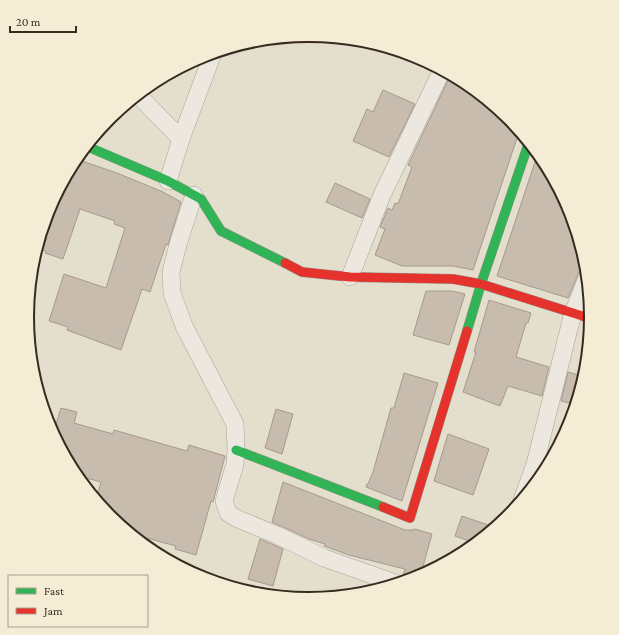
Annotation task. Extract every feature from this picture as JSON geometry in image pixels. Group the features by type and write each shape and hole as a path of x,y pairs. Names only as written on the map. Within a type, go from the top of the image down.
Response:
{"street":[{"path":"168,180 181,139 210,61"},
{"path":"350,277 382,195 440,75"},
{"path":"142,99 181,139"},
{"path":"92,149 168,180 201,199 221,231 302,272 350,277 453,279 481,284 585,317"},
{"path":"236,450 410,518 481,284 527,149"},
{"path":"194,195 179,241 171,272 172,293 184,326 235,424 236,450 234,464 224,501 228,513 324,558 389,581"},
{"path":"527,486 535,464 573,313 583,288"}],"building":[{"path":"448,80 463,88 491,110 518,137 473,270 453,266 402,266 375,255 385,229 380,227 388,208 392,210 395,203 398,204 412,167 408,165"},
{"path":"383,90 415,104 389,157 353,141 367,109 373,112"},
{"path":"536,160 557,196 564,212 576,246 581,269 568,298 497,276"},
{"path":"82,161 117,173 163,192 181,202 168,245 166,244 150,292 142,289 121,350 67,330 68,327 49,321 64,274 106,288 125,228 114,224 115,221 80,209 63,259 45,253 46,251 42,250 43,246 55,212 62,196"},
{"path":"335,183 370,199 362,218 326,202"},
{"path":"426,291 452,291 465,294 449,345 413,335"},
{"path":"489,300 531,313 528,323 526,323 516,357 549,367 542,396 508,386 500,406 463,392 476,352 474,352"},
{"path":"568,372 579,375 571,403 561,401"},
{"path":"404,373 438,383 402,501 366,487 373,472 391,408 394,408"},
{"path":"61,408 77,412 74,423 113,434 114,430 187,451 189,445 225,456 213,502 211,501 196,555 175,549 176,546 144,537 128,525 98,494 101,482 85,478 80,471 56,425"},
{"path":"276,409 293,414 282,454 265,448"},
{"path":"448,434 489,449 473,495 434,481"},
{"path":"283,482 405,530 415,529 432,534 422,569 403,576 405,569 349,555 324,546 325,544 309,539 272,522"},
{"path":"462,516 490,526 470,541 455,536"},
{"path":"260,539 283,549 273,586 248,579"}],"traffic: fast":[{"path":"467,331 481,284 527,148"},
{"path":"92,149 168,181 201,199 221,231 285,263"},
{"path":"236,450 383,507"}],"traffic: jam":[{"path":"285,263 302,272 350,277 453,279 481,284 585,317"},
{"path":"383,507 410,518 467,331"}]}
